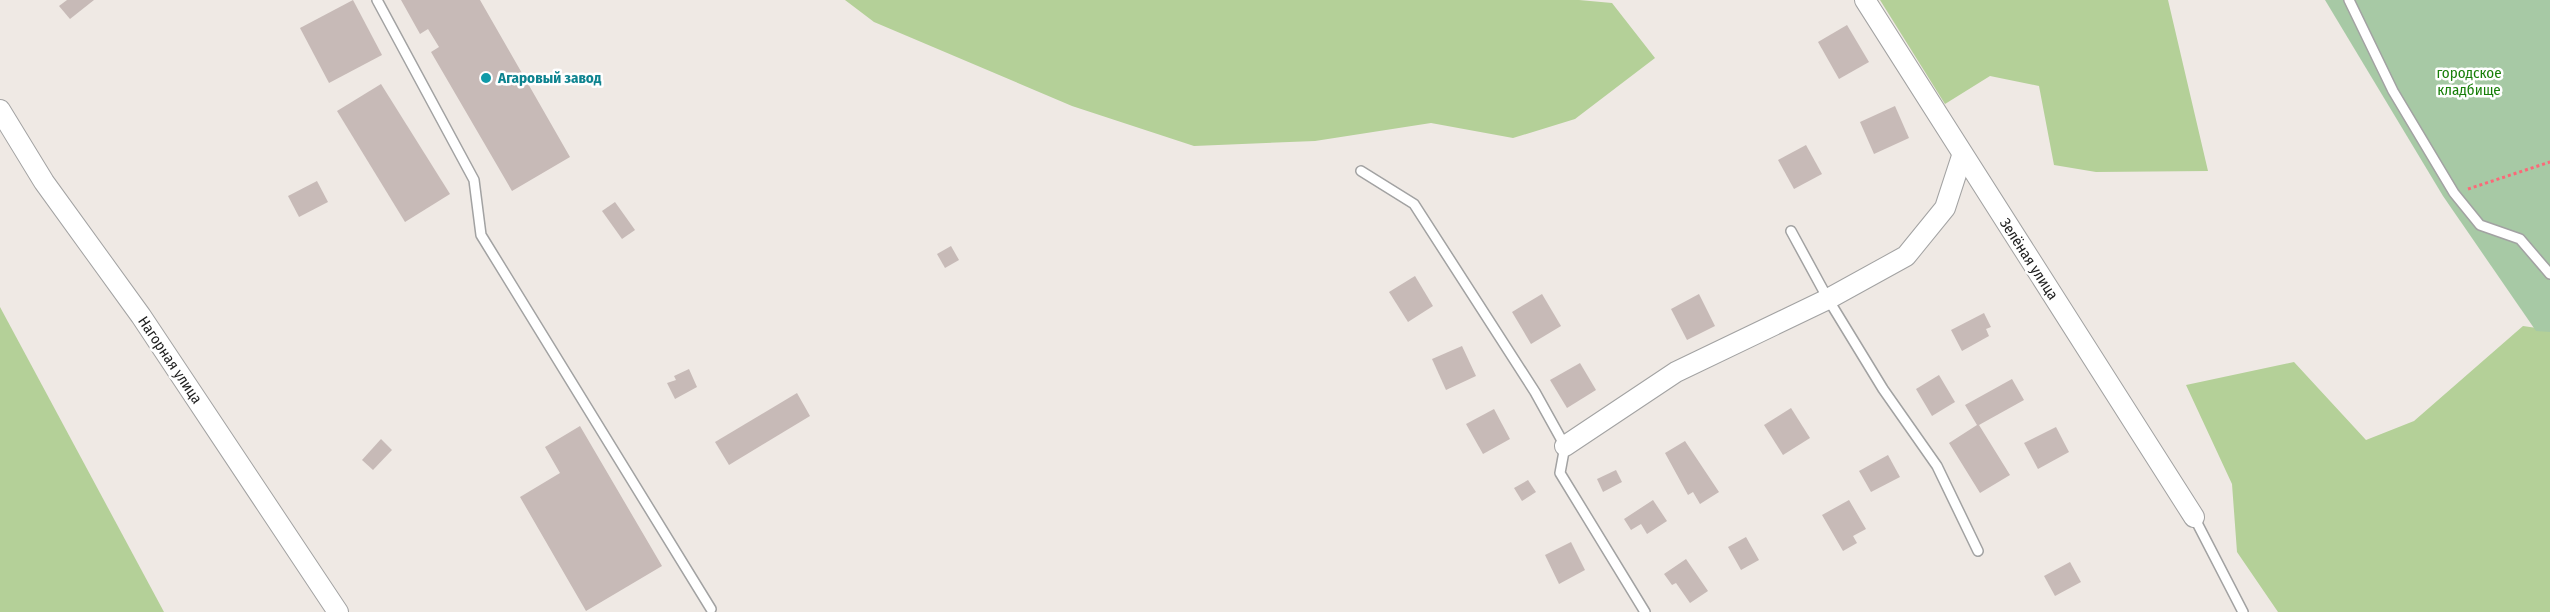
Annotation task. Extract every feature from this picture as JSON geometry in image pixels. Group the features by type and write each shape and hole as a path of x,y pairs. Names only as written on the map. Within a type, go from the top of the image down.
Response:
{"street":[{"name":"Зелёная улица","path":"1865,0 1962,156 2194,517"},
{"name":"Нагорная улица","path":"0,110 44,182 141,316 338,612"},
{"path":"1565,446 1676,372 1828,298 1906,256 1945,208 1962,156"}],"lane":[{"path":"377,0 474,180 481,235 711,609"},
{"path":"2349,0 2393,91 2454,193 2480,225 2520,239 2550,274"},
{"path":"1361,171 1414,204 1535,392 1565,446 1560,473 1645,612"},
{"path":"1791,231 1883,389 1937,466 1978,551"},
{"path":"2194,517 2243,612"}],"path":[{"path":"2454,193 2550,162"}],"green space":[{"path":"845,0 1579,0 1612,3 1655,58 1575,119 1513,138 1431,123 1315,141 1194,146 1072,106 874,22"},
{"path":"1880,0 2168,0 2208,171 2096,172 2054,165 2039,86 1990,76 1945,104"},
{"name":"городское кладбище","path":"2325,0 2550,0 2550,332 2536,331 2443,196"},
{"path":"0,307 164,612 0,612"},
{"path":"2523,326 2550,330 2550,612 2278,612 2237,552 2232,484 2186,385 2294,362 2366,440 2414,421"}],"building":[{"path":"67,0 94,0 70,19 59,6"},
{"path":"353,0 382,55 329,83 300,28"},
{"name":"Агаровый завод","path":"401,0 480,0 570,157 512,191 431,52 439,47 428,29 420,34"},
{"path":"1847,25 1869,62 1839,79 1818,42"},
{"path":"381,84 450,194 405,222 337,111"},
{"path":"1895,106 1909,138 1874,154 1860,122"},
{"path":"1806,145 1822,174 1794,189 1778,160"},
{"path":"317,181 328,202 299,217 288,196"},
{"path":"615,202 635,230 622,239 602,211"},
{"path":"951,246 959,260 945,268 937,254"},
{"path":"1415,276 1433,306 1408,322 1389,292"},
{"path":"1542,294 1561,326 1531,344 1512,312"},
{"path":"1699,294 1715,326 1687,340 1671,309"},
{"path":"1984,313 1991,327 1986,329 1989,336 1962,351 1951,330"},
{"path":"1462,346 1476,376 1446,390 1432,359"},
{"path":"1580,363 1596,390 1567,408 1550,380"},
{"path":"689,369 697,387 675,399 667,383 676,380 674,376"},
{"path":"1939,375 1955,402 1932,416 1916,389"},
{"path":"2012,379 2024,400 1979,425 2010,475 1980,493 1949,443 1977,425 1965,405"},
{"path":"797,393 810,416 729,465 715,442"},
{"path":"1791,408 1810,438 1783,455 1764,425"},
{"path":"1494,409 1510,439 1483,454 1466,424"},
{"path":"580,426 662,566 586,611 520,497 560,473 545,447"},
{"path":"2056,427 2069,452 2038,469 2024,443"},
{"path":"381,439 392,450 373,470 362,460"},
{"path":"1685,441 1719,492 1700,504 1693,492 1688,495 1665,453"},
{"path":"1888,455 1900,477 1871,492 1859,471"},
{"path":"1616,470 1622,482 1603,492 1597,479"},
{"path":"1528,480 1536,492 1522,501 1514,488"},
{"path":"1653,500 1667,521 1647,534 1641,524 1631,530 1624,519"},
{"path":"1849,500 1866,529 1853,536 1857,543 1843,551 1822,515"},
{"path":"1746,537 1759,560 1741,570 1728,547"},
{"path":"1571,542 1585,570 1559,584 1545,555"},
{"path":"1686,559 1708,591 1690,603 1676,583 1672,585 1664,574"},
{"path":"2070,562 2081,582 2055,596 2044,576"}],"place":[{"name":"Агаровый завод","path":"486,78"}]}
